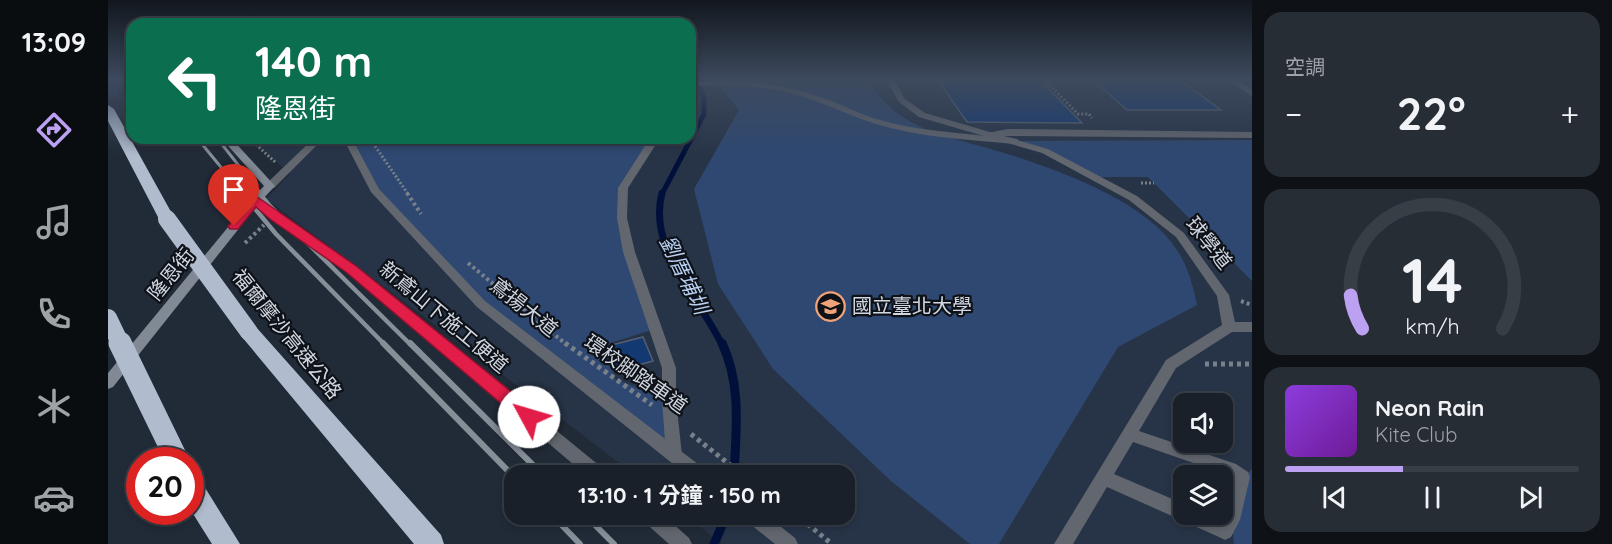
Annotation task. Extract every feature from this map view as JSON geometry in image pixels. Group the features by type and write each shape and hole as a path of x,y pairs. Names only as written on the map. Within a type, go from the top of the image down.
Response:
{"highway":[{"name":"福爾摩沙高速公路","path":"108,109 126,143"},
{"name":"福爾摩沙高速公路","path":"127,144 167,219 249,332 431,544"},
{"path":"108,318 171,447"},
{"path":"204,508 227,544"}],"street":[{"path":"829,104 874,122 898,128 1014,141"},
{"name":"球學道","path":"908,104 922,115 1045,151 1133,198 1180,235 1223,295 1229,327"},
{"path":"990,135 1008,132 1252,135"},
{"path":"232,144 270,186 313,144"},
{"name":"鳶揚大道","path":"349,144 375,190 481,304 687,465"},
{"path":"651,144 623,188 622,218 629,252 669,368 669,400 674,455"},
{"name":"隆恩街","path":"108,382 256,200 270,186"},
{"name":"新鳶山下施工便道","path":"256,200 274,216 351,269 587,465"},
{"path":"1063,544 1171,364 1229,327 1252,327"},
{"path":"1129,434 1218,465"},
{"path":"1233,471 1242,477 1233,512"},
{"path":"1103,477 1173,508"},
{"path":"661,525 683,544"},
{"path":"765,525 789,544"},
{"path":"1212,525 1225,531 1228,525"}],"path":[{"path":"1069,104 1078,114 1089,114 1108,133"},
{"path":"372,144 428,222"},
{"name":"環校脚踏車道","path":"464,261 550,333 672,419 730,465"},
{"path":"1171,364 1252,364"},
{"path":"809,525 832,544"}],"shaded area":[{"name":"國立臺北大學","path":"696,104 1252,104 1252,544 722,544 698,525 855,525 855,465 622,465 266,199 290,174 257,144 696,144"},
{"path":"734,104 888,104 906,119 938,134 1039,165 1093,186 1142,215 1162,231 1177,250 1190,276 1197,305 1118,347 999,544 970,544 891,481 773,369 718,284 694,189 739,110"},
{"path":"1252,140 1252,281 1148,177 1095,177 1045,151 1014,141"},
{"path":"351,144 651,144 623,188 622,218 655,329 604,345 615,379 669,400 674,455 481,304 375,190"},
{"path":"1252,469 1252,544 1234,544 1234,504 1236,493 1245,476"}],"building":[{"path":"955,104 1064,104 1082,123 967,122"},
{"path":"1121,104 1213,104 1221,110 1127,110"},
{"path":"643,337 653,361 616,371 608,346"}],"waterway":[{"name":"劉厝埔圳","path":"696,129 704,114 704,104"},
{"name":"劉厝埔圳","path":"662,194 688,144"},
{"name":"劉厝埔圳","path":"662,193 659,214 662,234 669,253 722,345"},
{"name":"劉厝埔圳","path":"722,343 733,375 735,392 734,465"},
{"name":"劉厝埔圳","path":"714,544 722,525"}],"railway":[{"path":"202,144 243,194"},
{"path":"222,144 261,194"},
{"path":"242,193 276,234 385,345"},
{"path":"259,193 411,345"},
{"path":"383,343 504,467"},
{"path":"410,343 533,465"},
{"path":"562,525 580,544"},
{"path":"595,525 614,544"}],"place":[{"name":"國立臺北大學","path":"831,306"}],"route":[{"path":"234,226 256,200 274,216 351,269 529,417"}]}
